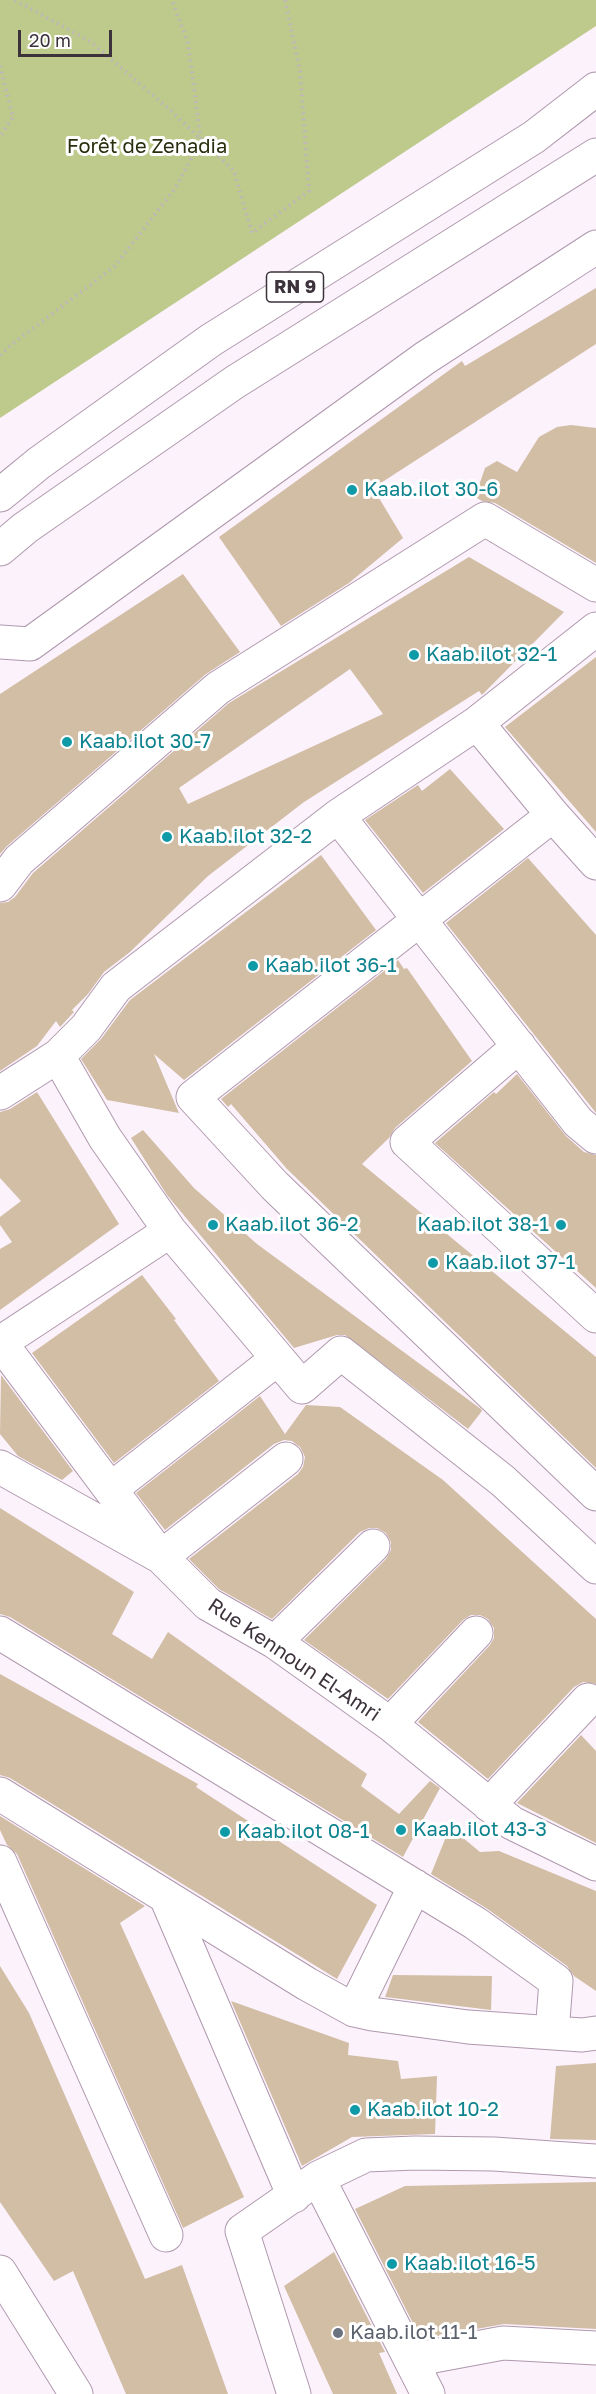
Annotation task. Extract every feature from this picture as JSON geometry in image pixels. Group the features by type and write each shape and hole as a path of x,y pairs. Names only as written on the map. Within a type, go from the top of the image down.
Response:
{"street":[{"name":"RN 9","path":"0,495 39,464 211,340 534,136 596,89"},
{"path":"0,549 25,528 235,382 596,155"},
{"path":"0,642 30,644 425,358 596,247"},
{"path":"0,885 19,860 218,688 485,519 596,585"},
{"path":"0,1093 58,1056 87,1028 116,987 338,816 477,723 596,629"},
{"path":"477,723 596,863"},
{"path":"553,815 193,1097 275,1186 596,1494"},
{"path":"338,816 578,1122 596,1137"},
{"path":"519,1046 407,1142 596,1316"},
{"path":"58,1056 105,1138 170,1231 302,1387 341,1353 503,1481 596,1567"},
{"path":"0,1343 170,1231"},
{"name":"Rue Kennoun El-Amri","path":"0,1343 160,1557 208,1604 275,1642 390,1724 512,1823 596,1864"},
{"path":"111,1489 277,1359"},
{"path":"0,1467 160,1557 286,1459"},
{"path":"275,1642 373,1545"},
{"path":"0,1633 476,1923 556,1982 552,2032"},
{"path":"390,1724 476,1633"},
{"path":"489,1805 588,1700"},
{"path":"0,1794 307,1984 354,2010 468,2027 582,2035 596,2033"},
{"path":"0,1862 166,2235"},
{"path":"354,2010 414,1886"},
{"path":"166,1897 306,2187 412,2360 428,2394"},
{"path":"294,2394 242,2232 306,2187 366,2155 483,2154 596,2161"},
{"path":"0,2272 76,2394"},
{"path":"412,2360 503,2343 596,2348"}],"path":[{"path":"15,0 91,42 169,109 234,171 252,233 309,191 300,71 285,0"},
{"path":"0,355 115,266 176,187 201,140 188,43 172,0"},
{"path":"0,66 13,117 0,137"}],"green space":[{"name":"Forêt de Zenadia","path":"0,0 596,0 596,26 0,418"}],"building":[{"name":"Kaab.ilot 30-6","path":"596,288 596,344 373,488 403,538 349,583 281,626 219,537 462,361 465,366"},
{"path":"571,425 596,428 596,563 495,503 482,501 475,497 485,468 497,461 517,472 539,437 557,427"},
{"name":"Kaab.ilot 32-2","path":"469,557 564,612 482,695 479,691 304,802 208,876 130,952 104,972 60,1027 56,1021 37,1046 0,1071 0,903 8,902 15,897 33,873 229,703","holes":["350,669 383,714 188,804 179,788"]},
{"name":"Kaab.ilot 30-7","path":"183,574 240,652 206,674 0,854 0,694"},
{"path":"596,657 596,832 505,727"},
{"path":"450,769 504,829 423,893 365,820 418,785 422,791"},
{"name":"Kaab.ilot 36-1","path":"321,855 376,930 184,1080 154,1054 179,1113 107,1100 81,1059 101,1039 130,1000"},
{"path":"528,858 596,935 596,1113 446,923"},
{"name":"Kaab.ilot 37-1","path":"398,960 404,969 407,968 472,1061 395,1128 389,1138 362,1164 596,1357 596,1468 287,1169 231,1104 228,1107 221,1099"},
{"name":"Kaab.ilot 38-1","path":"517,1074 566,1136 584,1152 596,1155 596,1288 435,1143"},
{"path":"37,1092 119,1224 0,1310 0,1249 12,1242 0,1225 0,1217 21,1201 0,1178 0,1112 10,1109"},
{"name":"Kaab.ilot 36-2","path":"143,1130 194,1188 257,1244 481,1409 482,1411 468,1429 345,1335 337,1335 294,1348 167,1195 131,1138"},
{"path":"142,1275 219,1381 114,1463 32,1353"},
{"path":"1,1375 73,1471 62,1480 18,1456 0,1434"},
{"path":"260,1396 285,1434 306,1405 340,1407 443,1480 596,1619 596,1684 583,1682 574,1687 488,1779 418,1722 490,1645 494,1638 494,1628 488,1619 480,1615 471,1615 463,1620 388,1699 304,1640 386,1559 391,1550 391,1542 386,1533 377,1528 369,1528 360,1532 272,1619 219,1589 189,1559 298,1474 303,1467 305,1457 300,1447 292,1441 284,1440 274,1444 165,1530 136,1493"},
{"path":"0,1508 134,1592 112,1634 152,1659 168,1632 367,1774 361,1786 399,1814 430,1781 440,1788 403,1857 10,1617 0,1614"},
{"name":"Kaab.ilot 08-1","path":"0,1674 198,1784 196,1787 377,1905 337,1979 10,1778 0,1775"},
{"path":"581,1735 596,1751 596,1843 517,1803"},
{"path":"0,1816 145,1906 120,1923 244,2197 183,2228 17,1854 7,1845 0,1830"},
{"path":"450,1827 480,1852 499,1851 596,1891 596,1991 574,1976 567,1966 486,1908 431,1874"},
{"path":"0,1966 29,2013 145,2279 182,2265 228,2394 126,2394 73,2271 54,2281 0,2202"},
{"path":"393,1975 492,1976 491,2010 385,1997"},
{"name":"Kaab.ilot 10-2","path":"231,2001 349,2043 348,2055 398,2061 401,2079 437,2076 435,2134 352,2137 302,2166"},
{"path":"596,2063 596,2140 550,2139 556,2066"},
{"name":"Kaab.ilot 16-5","path":"596,2182 596,2329 504,2324 421,2339 355,2209 405,2186"},
{"name":"Kaab.ilot 11-1","path":"334,2252 385,2352 379,2353 397,2394 333,2394 284,2286"}],"place":[{"name":"Kaab.ilot 30-6","path":"352,490"},
{"name":"Kaab.ilot 32-1","path":"414,655"},
{"name":"Kaab.ilot 30-7","path":"67,742"},
{"name":"Kaab.ilot 32-2","path":"167,837"},
{"name":"Kaab.ilot 36-1","path":"253,966"},
{"name":"Kaab.ilot 36-2","path":"213,1225"},
{"name":"Kaab.ilot 38-1","path":"561,1225"},
{"name":"Kaab.ilot 37-1","path":"433,1263"},
{"name":"Kaab.ilot 43-3","path":"401,1830"},
{"name":"Kaab.ilot 08-1","path":"225,1832"},
{"name":"Kaab.ilot 10-2","path":"355,2110"},
{"name":"Kaab.ilot 16-5","path":"392,2264"},
{"name":"Kaab.ilot 11-1","path":"338,2333"}]}
